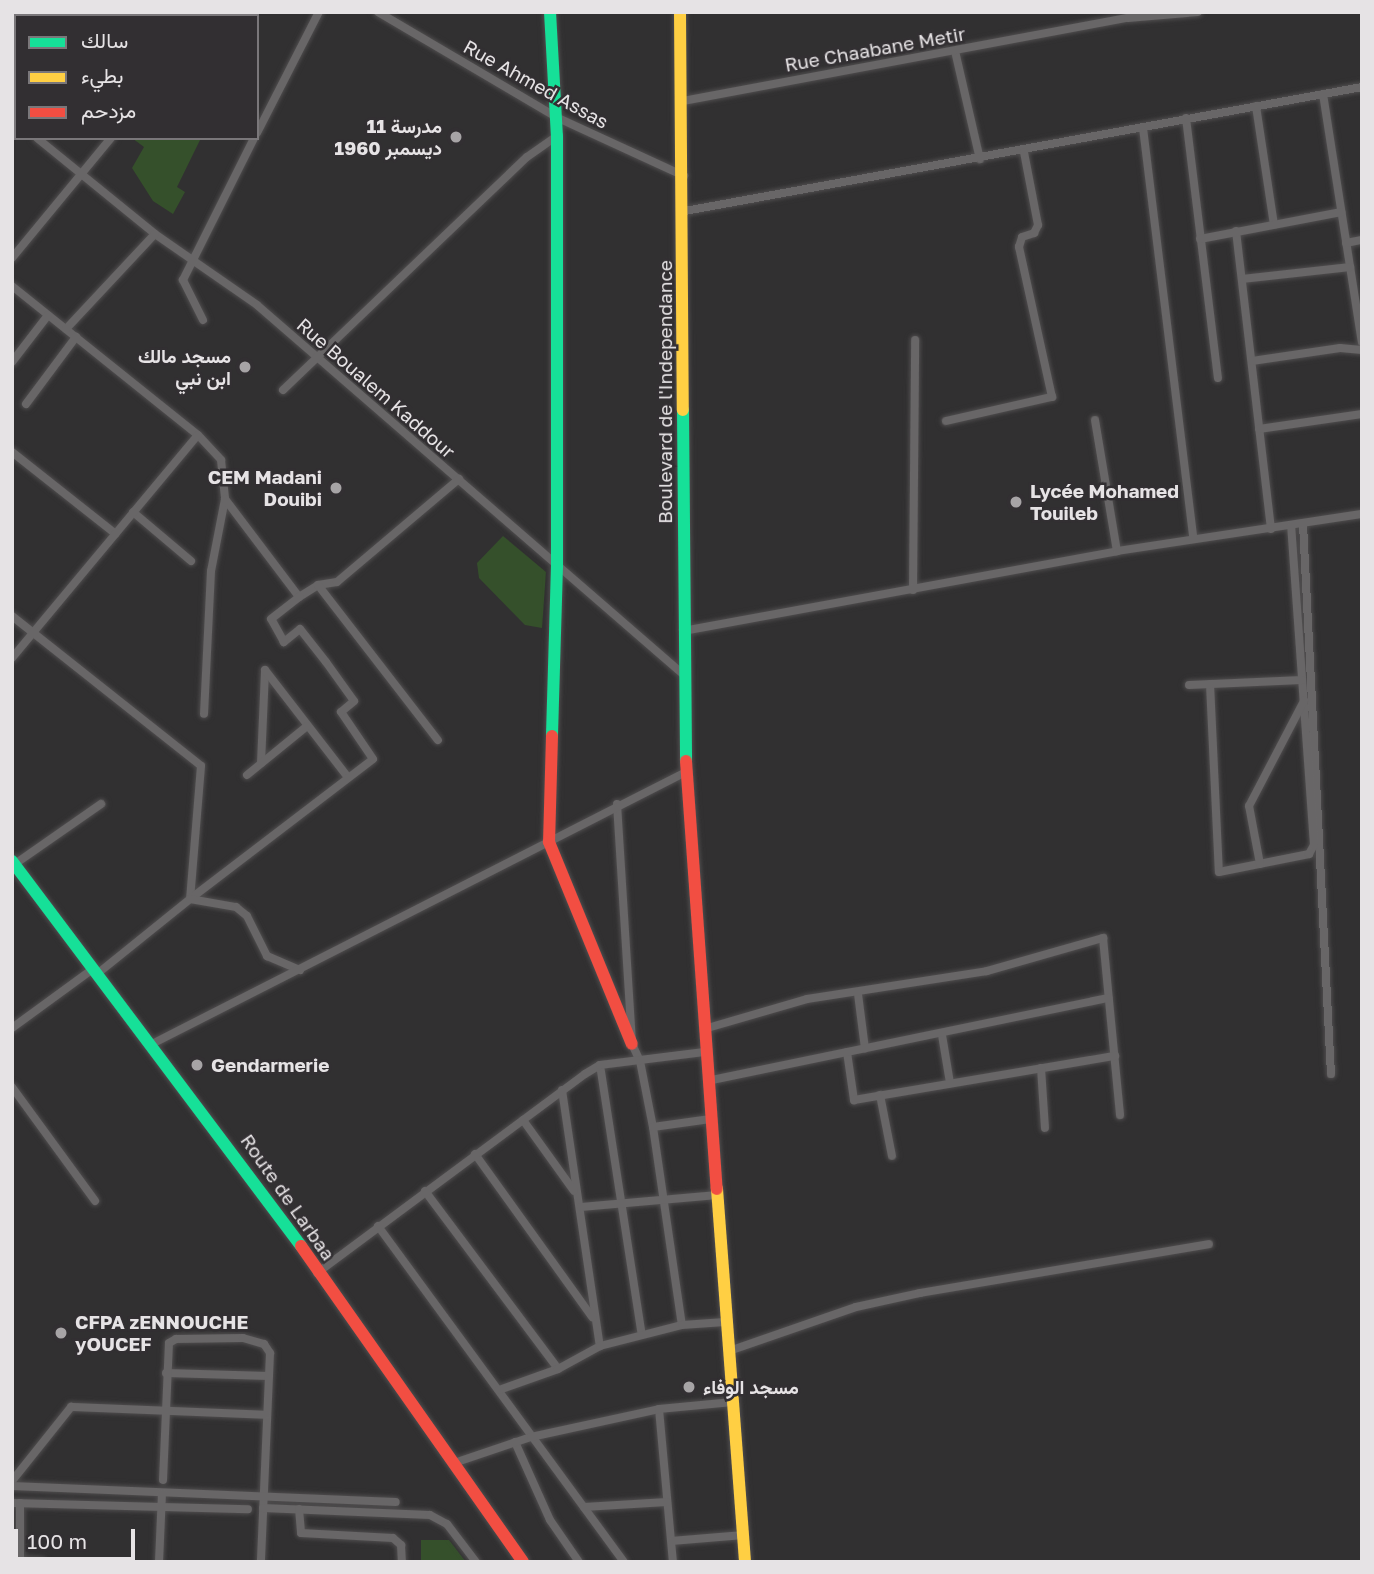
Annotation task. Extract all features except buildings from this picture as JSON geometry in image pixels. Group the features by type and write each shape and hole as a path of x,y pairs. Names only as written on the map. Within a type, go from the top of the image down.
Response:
{"street":[{"path":"259,129 319,12"},
{"name":"Rue Ahmed Assas","path":"378,12 556,117 684,176"},
{"path":"550,12 557,136 557,566 549,842 640,1061 653,1127 682,1325"},
{"name":"Boulevard de l'Independance","path":"680,12 685,211 683,631 686,772 704,1052 745,1562"},
{"name":"Rue Chaabane Metir","path":"683,101 956,51 1127,15 1198,12"},
{"path":"956,51 980,159"},
{"path":"685,211 1024,152 1185,118 1362,88"},
{"path":"1252,361 1362,347 1358,290 1350,267 1323,94"},
{"path":"1256,106 1274,225"},
{"path":"1185,118 1218,378"},
{"path":"1143,128 1193,538"},
{"path":"283,390 527,157 557,136"},
{"name":"Rue Boualem Kaddour","path":"40,140 155,234 257,305 684,675"},
{"path":"12,258 109,140"},
{"path":"203,320 183,280 253,140"},
{"path":"946,421 1052,397 1019,247 1022,237 1034,233 1038,225 1024,152"},
{"path":"1200,239 1341,212"},
{"path":"1236,231 1271,529"},
{"path":"65,329 155,234"},
{"path":"1346,243 1362,240"},
{"path":"1242,279 1350,267"},
{"path":"12,286 198,435 221,460 225,499 211,571 204,714"},
{"path":"12,362 48,316"},
{"path":"26,404 75,337"},
{"path":"913,590 915,340"},
{"path":"1259,429 1362,414"},
{"path":"1095,419 1117,551"},
{"path":"12,658 198,435"},
{"path":"12,452 116,534"},
{"path":"12,1028 95,972 347,776 373,759 341,712 354,701 300,629 284,642 271,619 318,585 337,582 459,479"},
{"path":"225,499 299,597"},
{"path":"133,512 191,561"},
{"path":"683,631 1117,551 1362,514"},
{"path":"1303,524 1331,1074"},
{"path":"1210,684 1218,871 1309,854 1314,848 1291,526"},
{"path":"318,585 438,740"},
{"path":"12,616 201,766 190,899"},
{"path":"261,763 265,670 347,776"},
{"path":"1189,685 1302,680"},
{"path":"1260,864 1249,806 1304,701"},
{"path":"247,775 307,726"},
{"path":"150,1045 549,842 617,804 686,772"},
{"path":"13,863 101,804"},
{"path":"617,804 632,1044"},
{"name":"Route de Larbaa","path":"13,863 251,1175 317,1273 457,1462 523,1562"},
{"path":"190,899 236,907 247,916 267,956 300,970"},
{"path":"704,1029 807,999 858,994 987,971 1103,939 1121,1115"},
{"path":"858,994 865,1049"},
{"path":"708,1081 942,1035 1109,998"},
{"path":"942,1035 950,1083"},
{"path":"317,1273 562,1090 600,1065 704,1052"},
{"path":"847,1052 854,1100 1115,1056"},
{"path":"600,1065 642,1335"},
{"path":"1041,1068 1045,1128"},
{"path":"12,1087 95,1201"},
{"path":"562,1090 575,1193"},
{"path":"880,1095 892,1156"},
{"path":"653,1127 710,1119"},
{"path":"523,1120 575,1193 581,1207 593,1319 600,1346"},
{"path":"475,1154 593,1319"},
{"path":"425,1191 558,1370"},
{"path":"581,1207 717,1195"},
{"path":"378,1226 624,1562"},
{"path":"729,1351 856,1307 920,1293 1209,1244"},
{"path":"499,1390 558,1370 600,1346 682,1325 725,1322"},
{"path":"163,1480 163,1410 172,1339 243,1338 268,1348 261,1562"},
{"path":"166,1373 269,1376"},
{"path":"457,1462 531,1437 659,1409 733,1402"},
{"path":"12,1483 68,1408 267,1415"},
{"path":"659,1409 673,1562"},
{"path":"515,1443 550,1520 579,1562"},
{"path":"12,1483 162,1493 396,1502"},
{"path":"159,1562 162,1493"},
{"path":"584,1507 667,1502"},
{"path":"41,1562 17,1561 16,1503 248,1509"},
{"path":"263,1508 435,1517 447,1524 476,1562"},
{"path":"299,1510 302,1533 393,1538 401,1545 402,1562"},
{"path":"671,1541 743,1535"}],"green space":[{"path":"135,140 200,140 177,187 185,192 173,214 153,201 132,168 144,147"},
{"path":"503,536 546,572 542,628 525,625 479,578 477,563"},
{"path":"421,1540 449,1540 466,1562 421,1562"}],"traffic: fast":[{"path":"550,12 557,136 557,566 552,736"},
{"path":"683,410 686,761"},
{"path":"12,861 301,1246"}],"traffic: slow":[{"path":"680,12 683,410"},
{"path":"717,1189 745,1562"}],"traffic: jam":[{"path":"552,736 549,842 632,1044"},
{"path":"686,761 717,1189"},
{"path":"301,1246 523,1562"}],"place":[{"name":"مدرسة 11 ديسمبر 1960","path":"456,137"},
{"name":"مسجد مالك ابن نبي","path":"245,367"},
{"name":"CEM Madani Douibi","path":"336,488"},
{"name":"Lycée Mohamed Touileb","path":"1016,502"},
{"name":"Gendarmerie","path":"197,1065"},
{"name":"CFPA zENNOUCHE yOUCEF","path":"61,1333"},
{"name":"مسجد الوفاء","path":"689,1387"}]}
